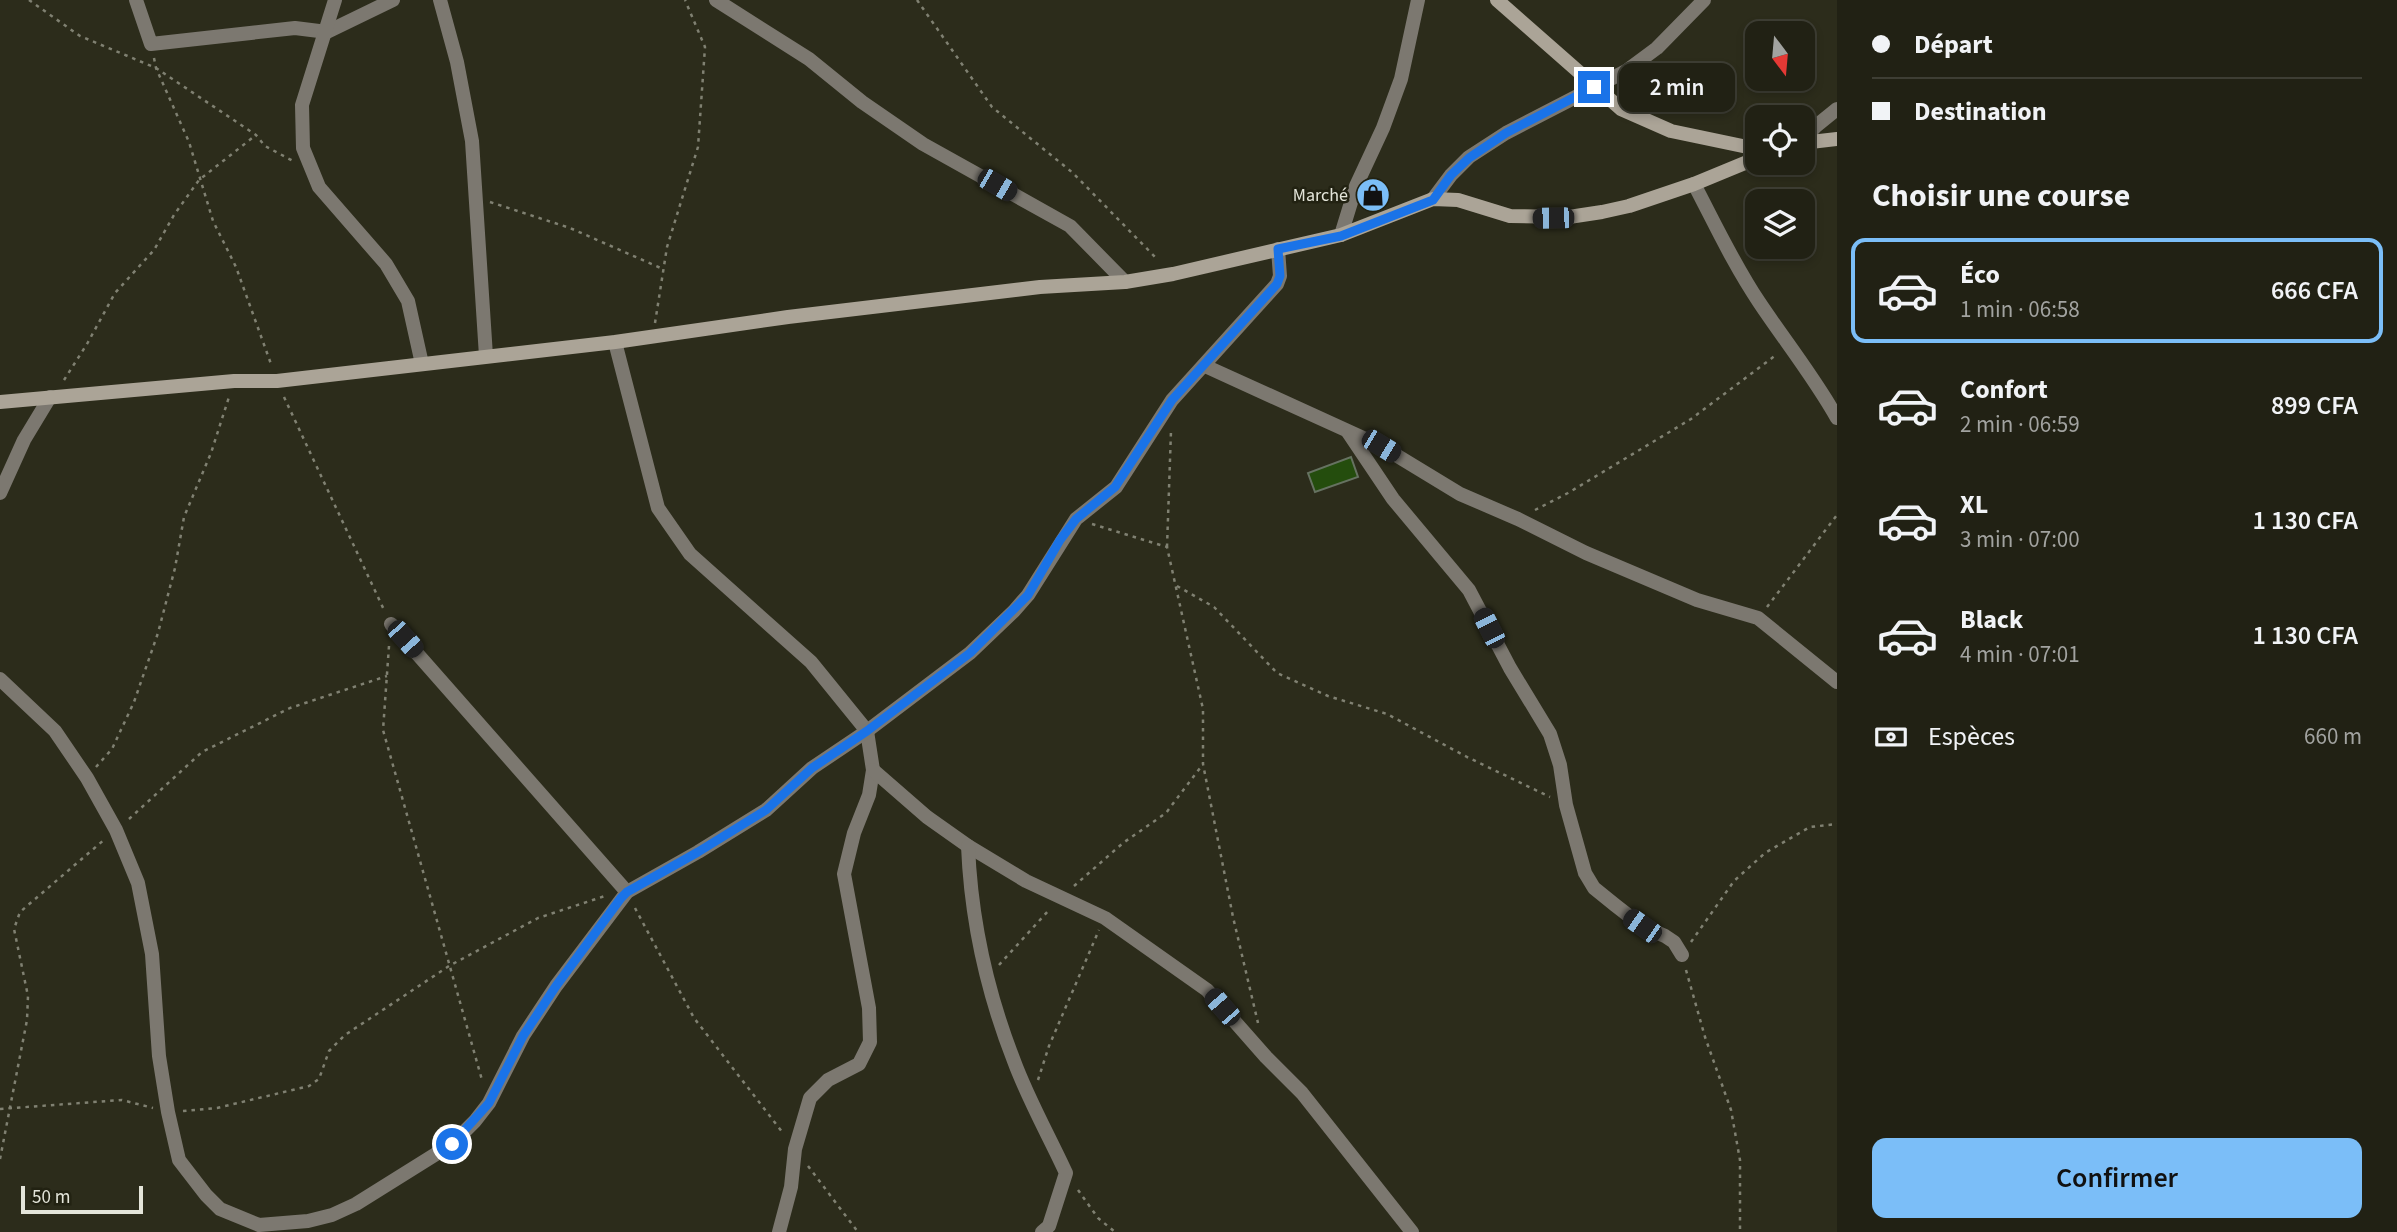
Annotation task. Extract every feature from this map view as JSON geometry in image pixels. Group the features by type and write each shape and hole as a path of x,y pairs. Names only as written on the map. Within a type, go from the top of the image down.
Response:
{"street":[{"path":"136,0 151,44 295,28 327,32 393,0"},
{"path":"335,0 302,105 303,148 319,187 386,264 408,300 422,364"},
{"path":"439,0 457,62 472,141 486,356"},
{"path":"716,0 809,59 862,102 923,144 1070,226 1125,282"},
{"path":"1341,236 1356,186 1383,128 1401,79 1418,0"},
{"path":"1497,0 1621,109 1671,131 1745,146"},
{"path":"1433,200 1451,175 1469,158 1506,133 1626,71 1657,48 1704,0"},
{"path":"1815,127 1837,109"},
{"path":"1815,141 1837,139"},
{"path":"0,402 234,381 277,381 615,342 788,317 1041,287 1125,282 1173,274 1341,236 1433,200 1458,200 1510,216 1569,217 1629,206 1745,163"},
{"path":"1694,184 1752,290 1837,418"},
{"path":"0,679 55,731 87,778 117,830 138,883 152,954 159,1056 179,1160 194,1182 220,1209 263,1228 332,1215 356,1204 452,1144 489,1103 523,1036 556,986 624,895 766,810 812,768 867,731 970,653 1014,611 1028,595 1060,540 1076,519 1115,487 1172,400 1277,284 1280,276 1278,249"},
{"path":"615,342 659,508 690,554 811,662 867,731 873,770 869,795 853,833 844,874 869,1008 870,1042 859,1064 828,1080 810,1098 795,1149 790,1187 779,1232"},
{"path":"1205,366 1381,446 1460,494 1586,553 1685,595 1758,618 1837,681"},
{"path":"0,493 24,440 50,397"},
{"path":"1348,432 1393,499 1469,590 1510,668 1550,734 1560,765 1566,805 1585,873 1594,888 1642,926 1674,942 1682,955"},
{"path":"391,624 624,895"},
{"path":"873,770 927,817 968,845 1026,881 1105,918 1207,990 1302,1093 1412,1232"},
{"path":"968,845 970,891 987,978 1014,1062 1066,1173 1049,1226 1042,1232"}],"path":[{"path":"29,0 80,36 156,68 256,135 265,146 314,174"},
{"path":"653,335 667,247 698,147 705,47 685,0"},
{"path":"917,0 992,107 1073,173 1173,274"},
{"path":"151,44 156,68 189,142 213,221 236,267 277,381 391,624 383,730 489,1103"},
{"path":"50,397 87,344 115,293 154,250 174,215 199,180 256,135"},
{"path":"475,199 570,228 663,269"},
{"path":"1518,519 1568,493 1691,419 1790,344"},
{"path":"87,778 112,749 134,702 158,633 175,568 184,517 211,453 234,381"},
{"path":"1171,427 1167,547 1203,709 1203,764 1233,917 1260,1031"},
{"path":"1758,618 1837,514"},
{"path":"1076,519 1167,547"},
{"path":"1176,586 1214,607 1277,673 1328,696 1387,714 1566,805"},
{"path":"0,1159 27,1020 28,996 14,929 20,912 117,830 202,752 290,708 387,676"},
{"path":"987,978 1060,897 1123,843 1166,813 1203,764"},
{"path":"1740,1232 1740,1160 1731,1111 1705,1037 1682,955 1734,881 1765,853 1810,827 1837,824"},
{"path":"0,1109 122,1100 168,1112 217,1108 309,1086 319,1079 328,1051 345,1035 449,966 538,918 601,896 624,895 694,1018 858,1232"},
{"path":"1032,1099 1049,1045 1105,918"},
{"path":"1066,1173 1097,1218 1115,1232"}],"building":[{"path":"1351,457 1358,477 1315,492 1308,473"}],"place":[{"name":"Marché","path":"1373,195"}],"route":[{"path":"452,1144 489,1103 523,1036 556,986 627,892 766,810 812,768 867,731 970,653 1014,611 1028,595 1060,540 1076,519 1115,487 1172,400 1277,284 1280,276 1278,249 1341,236 1433,200 1451,175 1469,158 1506,133 1594,87"}]}
